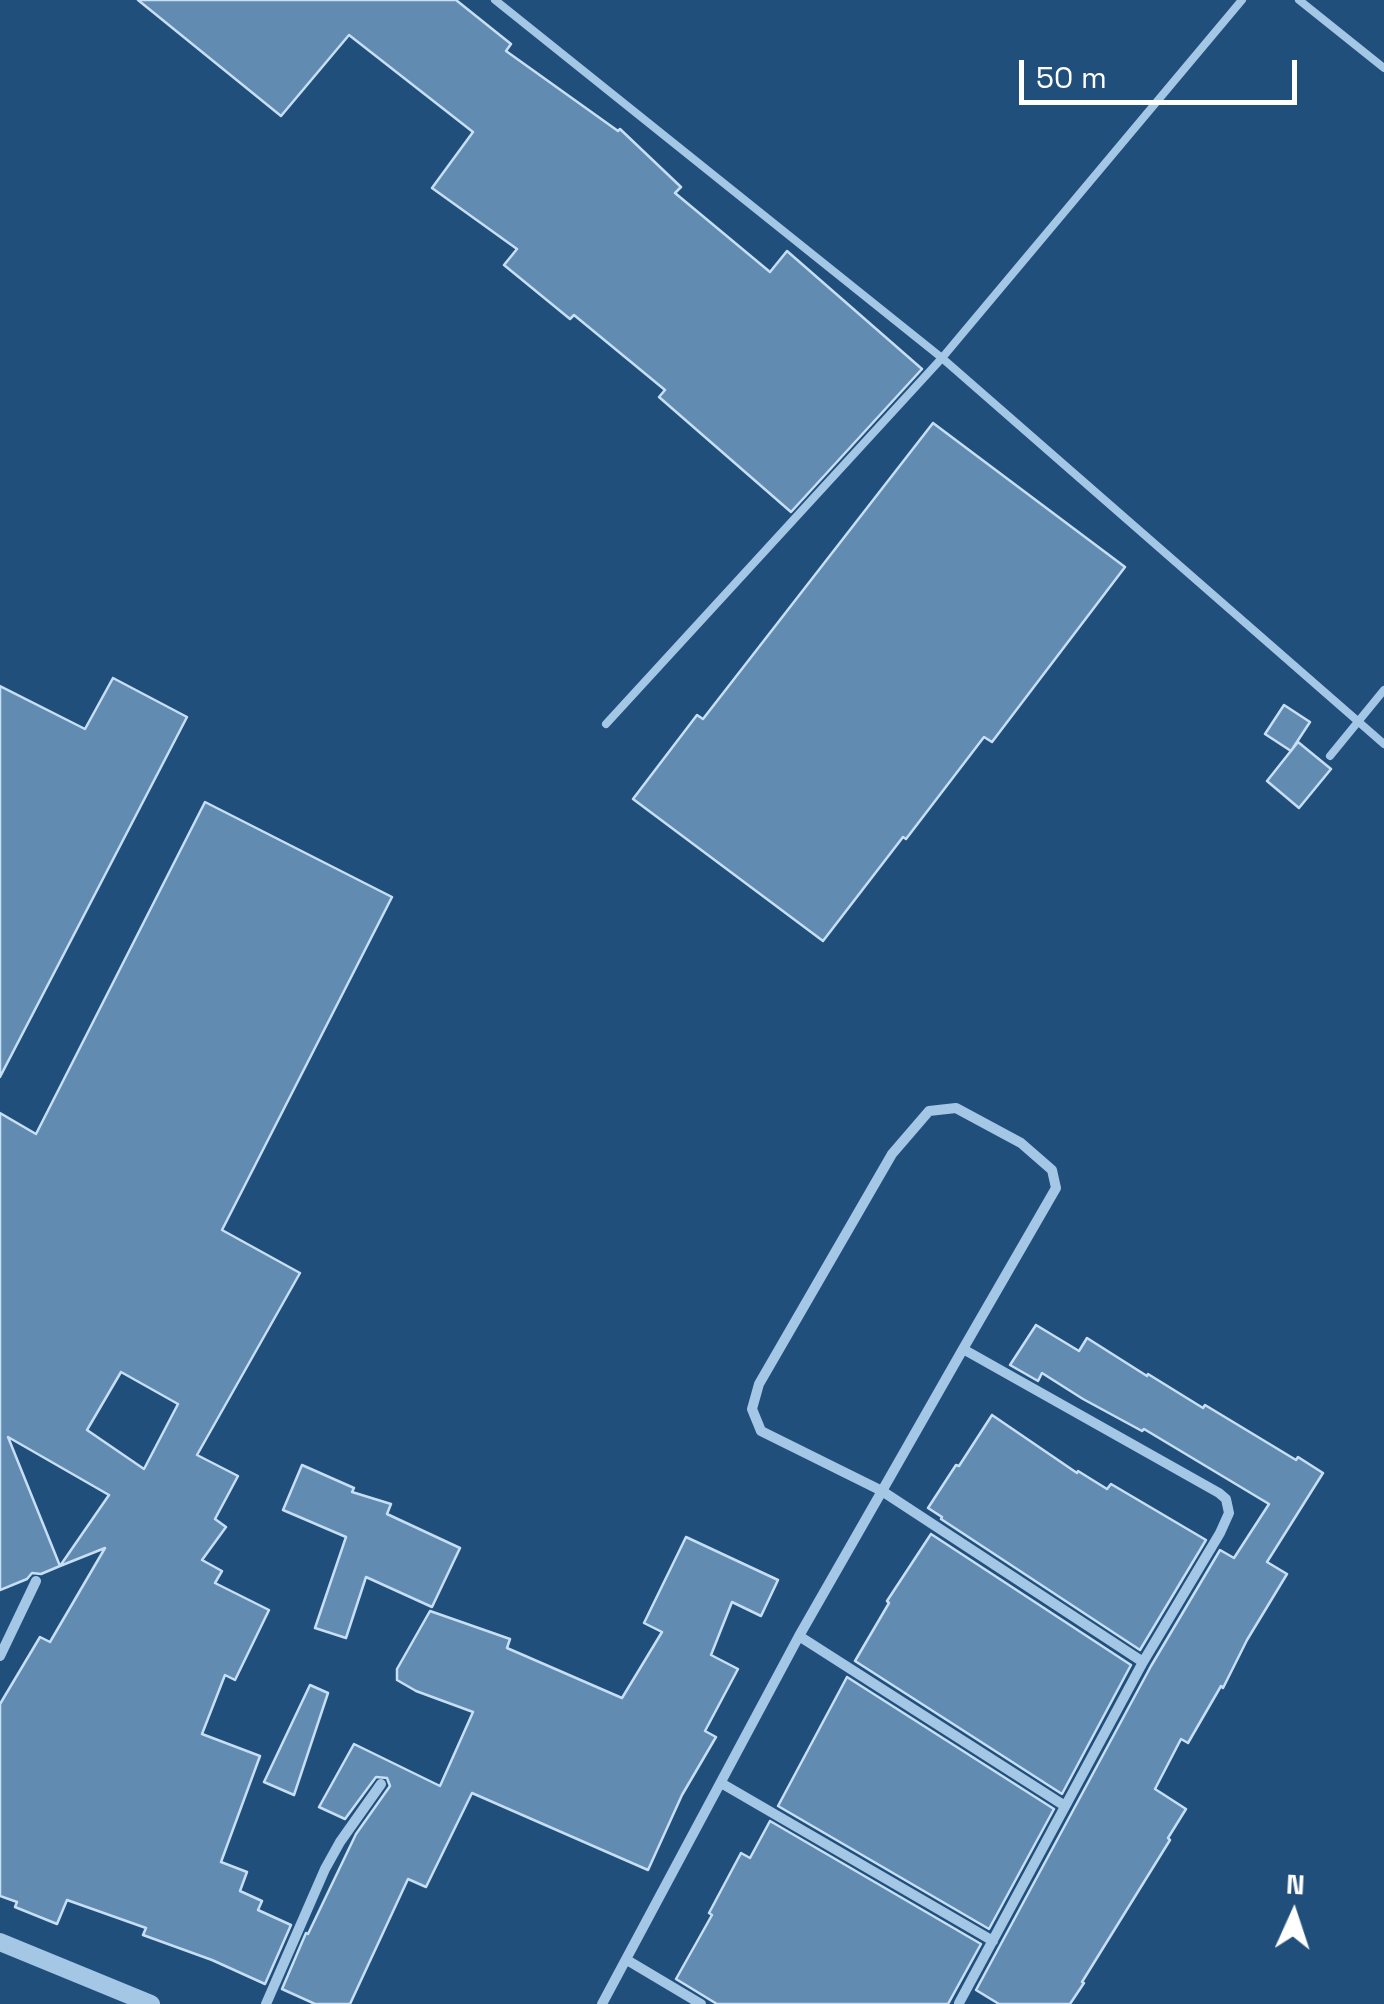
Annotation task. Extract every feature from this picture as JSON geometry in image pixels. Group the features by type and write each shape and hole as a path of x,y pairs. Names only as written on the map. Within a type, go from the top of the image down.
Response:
{"street":[{"path":"602,2004 799,1636 882,1492 963,1349 1056,1188 1052,1170 1020,1143 956,1108 929,1111 892,1154 759,1384 752,1409 760,1431 882,1492 1143,1662"},
{"path":"959,2003 1143,1662 1229,1513 1226,1499 1220,1493 963,1349"},
{"path":"0,1656 36,1581"},
{"path":"799,1636 1065,1806"},
{"path":"266,2004 325,1869 382,1784"},
{"path":"721,1784 993,1940"},
{"path":"0,1942 150,2004"},
{"path":"627,1960 701,2004"}],"lane":[{"path":"495,0 942,358 1384,744"},
{"path":"606,724 942,358 1242,0"},
{"path":"1298,0 1384,68"},
{"path":"1330,756 1384,690"}],"building":[{"path":"138,0 456,0 511,44 506,51 620,129 681,187 675,193 770,272 787,251 922,369 791,512 659,397 665,390 574,315 570,319 504,265 517,249 432,188 473,132 349,35 281,116"},
{"path":"933,423 1125,567 992,742 984,737 823,941 633,799 697,715 703,719"},
{"path":"113,678 187,717 0,1077 0,686 85,729"},
{"path":"1284,705 1310,722 1291,751 1265,734"},
{"path":"1298,742 1331,769 1299,808 1267,781"},
{"path":"205,802 392,897 222,1230 300,1273 197,1455 238,1476 215,1519 226,1527 202,1560 222,1571 215,1583 269,1610 235,1680 225,1675 202,1734 260,1756 221,1862 247,1872 240,1891 262,1901 258,1910 291,1925 265,1984 143,1935 146,1928 67,1900 57,1924 15,1907 17,1902 0,1896 0,1704 40,1637 50,1642 105,1548 41,1574 32,1573 0,1590 0,1113 36,1134","holes":["121,1372 178,1404 144,1469 87,1430","8,1437 109,1495 60,1566"]},
{"path":"1036,1325 1079,1351 1087,1338 1147,1376 1323,1473 1267,1562 1287,1574 1223,1688 1188,1743 1181,1739 1155,1789 1186,1809 1084,1983 1070,2004 999,2004 976,1990 1151,1666 1220,1550 1234,1558 1269,1504 1042,1373 1038,1381 1010,1365"},
{"path":"992,1415 1077,1473 1107,1489 1111,1484 1206,1540 1140,1650 928,1508"},
{"path":"302,1465 354,1488 352,1492 391,1504 387,1514 460,1548 432,1607 366,1577 346,1638 315,1628 346,1537 283,1510"},
{"path":"931,1534 1131,1665 1062,1794 855,1661 887,1601"},
{"path":"686,1537 778,1580 761,1616 732,1602 711,1655 738,1669 705,1731 716,1737 682,1795 648,1870 472,1793 426,1887 408,1879 350,2004 315,2004 282,1989 356,1834 390,1786 387,1778 376,1777 345,1819 319,1807 354,1744 440,1786 473,1712 397,1680 397,1669 430,1611 510,1639 507,1648 622,1698 662,1632 644,1623"},
{"path":"847,1677 1054,1809 989,1929 778,1806"},
{"path":"310,1685 328,1693 294,1795 264,1782"},
{"path":"770,1821 981,1944 948,2004 717,2004 676,1979 741,1853 750,1858"}]}
